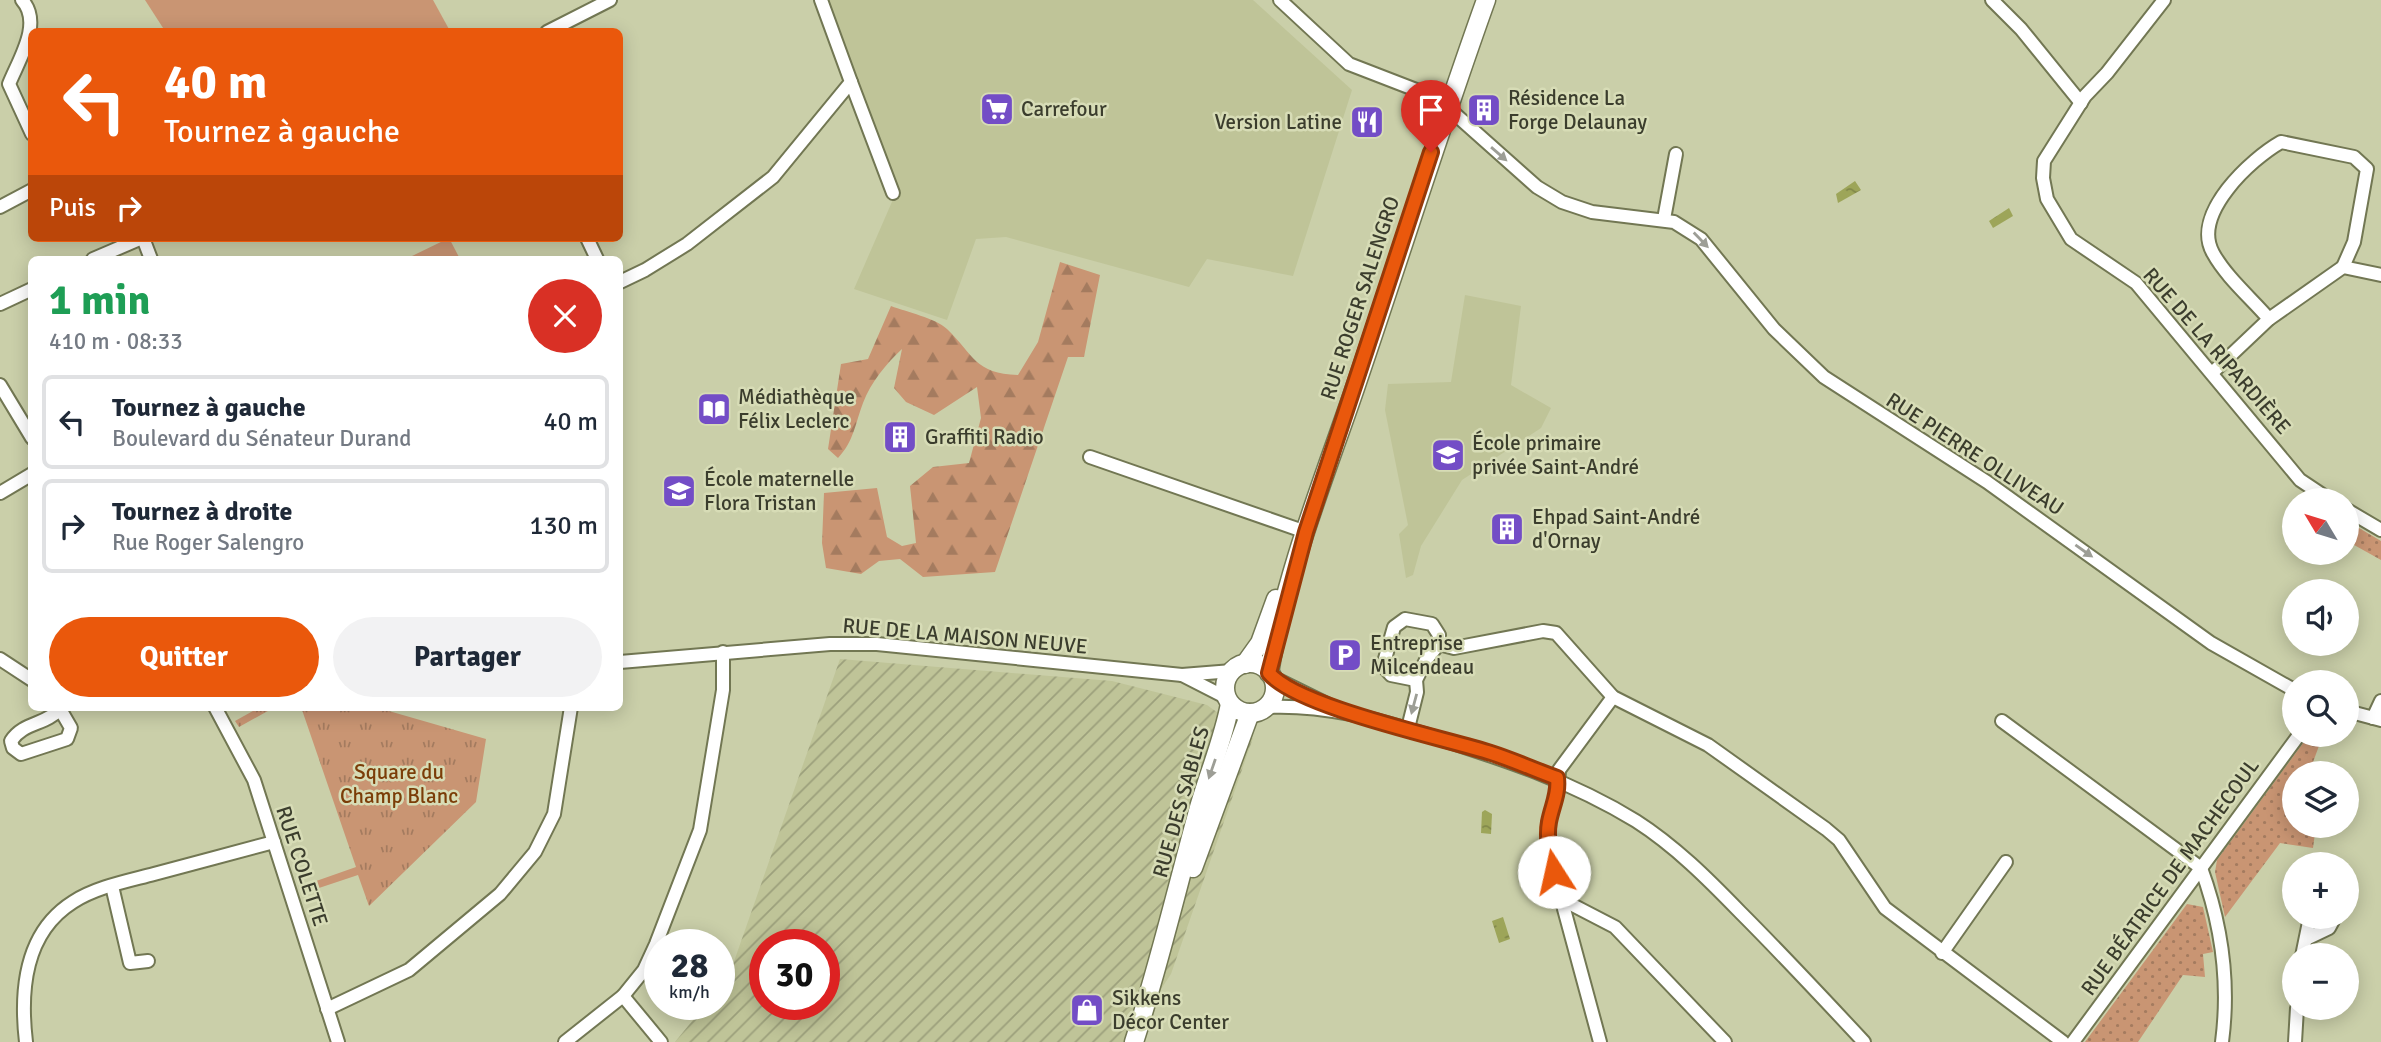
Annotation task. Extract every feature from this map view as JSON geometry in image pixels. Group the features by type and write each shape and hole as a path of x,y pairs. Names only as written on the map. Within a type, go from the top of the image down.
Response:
{"main road":[{"name":"RUE ROGER SALENGRO","path":"1270,675 1306,532 1486,0"},
{"name":"RUE ROGER SALENGRO","path":"1238,668 1260,643 1282,582 1306,532"},
{"path":"1258,665 1270,675 1274,693 1258,710 1228,701 1226,684 1238,668 1258,665"},
{"name":"RUE DES SABLES","path":"1134,1042 1174,913 1199,809 1225,731 1228,701"},
{"name":"RUE DES SABLES","path":"1174,913 1208,834 1234,748 1258,710"}],"street":[{"path":"22,0 30,9 31,28"},
{"path":"555,28 610,0"},
{"path":"821,0 893,193"},
{"name":"RUE PIERRE OLLIVEAU","path":"1280,0 1349,64 1437,98 1538,187 1562,202 1591,212 1664,219 1686,227 1701,239 1774,329 1824,377 1987,482 2211,643 2282,683"},
{"path":"1992,0 2021,29 2081,103 2164,0"},
{"path":"28,35 9,84 28,125"},
{"path":"623,281 687,244 773,177 851,82"},
{"name":"RUE DE LA RIPARDIÈRE","path":"2081,103 2044,160 2043,178 2047,199 2071,239 2136,283 2300,480 2312,488"},
{"path":"2212,373 2269,319 2343,267 2354,242 2367,169 2354,157 2281,142 2259,155 2217,202 2207,232 2213,252 2269,319"},
{"path":"1664,219 1676,154"},
{"path":"0,207 28,192"},
{"path":"100,256 133,242"},
{"path":"2343,267 2381,275"},
{"path":"0,304 28,291"},
{"path":"0,385 28,431"},
{"path":"1090,457 1306,532"},
{"path":"0,493 28,476"},
{"path":"2359,517 2381,530"},
{"path":"1408,728 1417,692 1416,680 1426,660 1440,644 1439,635 1432,624 1420,619 1405,619 1394,627 1385,649 1383,666 1391,676 1416,680"},
{"path":"1440,644 1454,648 1543,631 1556,633 1613,697 1708,745 1826,829 1839,840 1885,908 2063,1042"},
{"name":"RUE DE LA MAISON NEUVE","path":"623,662 723,652 877,644 1182,674 1238,668"},
{"path":"565,1042 623,996 644,970 652,953 700,830 723,690 723,652"},
{"path":"0,659 28,677"},
{"name":"RUE DE LA MAISON NEUVE","path":"1182,674 1228,701"},
{"path":"1270,675 1341,710"},
{"path":"1600,1042 1561,900 1548,841 1548,824 1558,790 1559,770 1613,697"},
{"path":"2359,714 2377,719 2381,701"},
{"path":"1258,710 1293,706 1341,710 1408,728 1493,754 1557,778 1638,822 1693,865 1864,1042"},
{"path":"58,711 53,717 18,730 12,741 13,748 21,754 67,740 71,728 62,711"},
{"name":"RUE COLETTE","path":"217,711 254,780 338,1042"},
{"path":"327,1009 409,970 500,894 534,852 554,814 569,711"},
{"path":"2002,720 2201,868 2214,900 2228,999 2222,1042"},
{"name":"RUE BÉATRICE DE MACHECOUL","path":"2073,1042 2290,747"},
{"path":"26,1042 24,979 33,949 48,924 73,901 112,886 274,842"},
{"path":"1942,953 2006,862"},
{"path":"112,886 130,963 148,961"},
{"path":"1561,900 1615,927 1725,1042"},
{"path":"2305,943 2308,929"},
{"path":"2306,939 2327,929"},
{"path":"623,996 661,1041"},
{"path":"2295,1042 2296,1020"}],"shaded area":[{"path":"828,0 1253,0 1352,90 1293,276 1207,259 1189,287 1006,237 976,239 947,320 854,289 898,188"},
{"name":"École primaire privée Saint-André","path":"1465,295 1521,306 1511,385 1551,408 1541,428 1462,480 1421,546 1413,575 1406,578 1399,534 1408,525 1385,410 1388,384 1451,382"},
{"path":"840,659 1112,681 1207,705 1253,738 1171,974 1126,1042 675,1042 693,1020 735,1020 735,959"}],"green space":[{"path":"145,0 433,0 448,28 163,28"},
{"path":"441,242 451,242 458,256 412,256"},
{"path":"1060,262 1100,275 1084,357 1068,357 995,572 923,577 900,559 879,561 861,574 826,568 822,543 824,493 877,488 887,537 902,546 916,543 910,486 933,467 969,463 981,418 977,387 934,415 906,402 894,388 902,349 870,388 851,439 838,458 828,449 841,364 868,359 891,306 942,325 984,367 1004,374 1018,375 1038,342"},
{"path":"2359,528 2381,541 2381,560 2359,548"},
{"path":"253,711 268,711 239,727 235,721"},
{"name":"Square du Champ Blanc","path":"302,711 389,711 486,739 476,802 369,906 358,875 304,893 302,886 356,867"},
{"path":"2300,747 2319,747 2313,761 2290,761"},
{"path":"2282,772 2282,838 2314,838 2313,848 2280,843 2225,917 2215,872 2217,860"},
{"path":"2187,904 2203,907 2213,952 2203,954 2205,977 2183,975 2138,1042 2085,1042"}],"water":[{"path":"1855,181 1861,190 1838,203 1836,194"},
{"path":"2009,208 2013,216 1993,228 1989,221"},
{"path":"1485,810 1492,814 1491,834 1481,833 1482,812"},
{"path":"1503,917 1510,939 1499,943 1492,921"}],"place":[{"name":"Carrefour","path":"997,109"},
{"name":"Résidence La Forge Delaunay","path":"1484,110"},
{"name":"Version Latine","path":"1367,122"},
{"name":"Médiathèque Félix Leclerc","path":"714,409"},
{"name":"Graffiti Radio","path":"900,437"},
{"name":"École primaire privée Saint-André","path":"1448,455"},
{"name":"École maternelle Flora Tristan","path":"679,491"},
{"name":"Ehpad Saint-André d'Ornay","path":"1507,529"},
{"name":"Entreprise Milcendeau","path":"1345,655"},
{"name":"Sikkens Décor Center","path":"1087,1010"}],"route":[{"path":"1431,152 1378,320 1306,532 1273,647 1269,673 1295,690 1341,710 1493,754 1557,778 1558,790 1548,824 1548,841 1554,872"}]}
